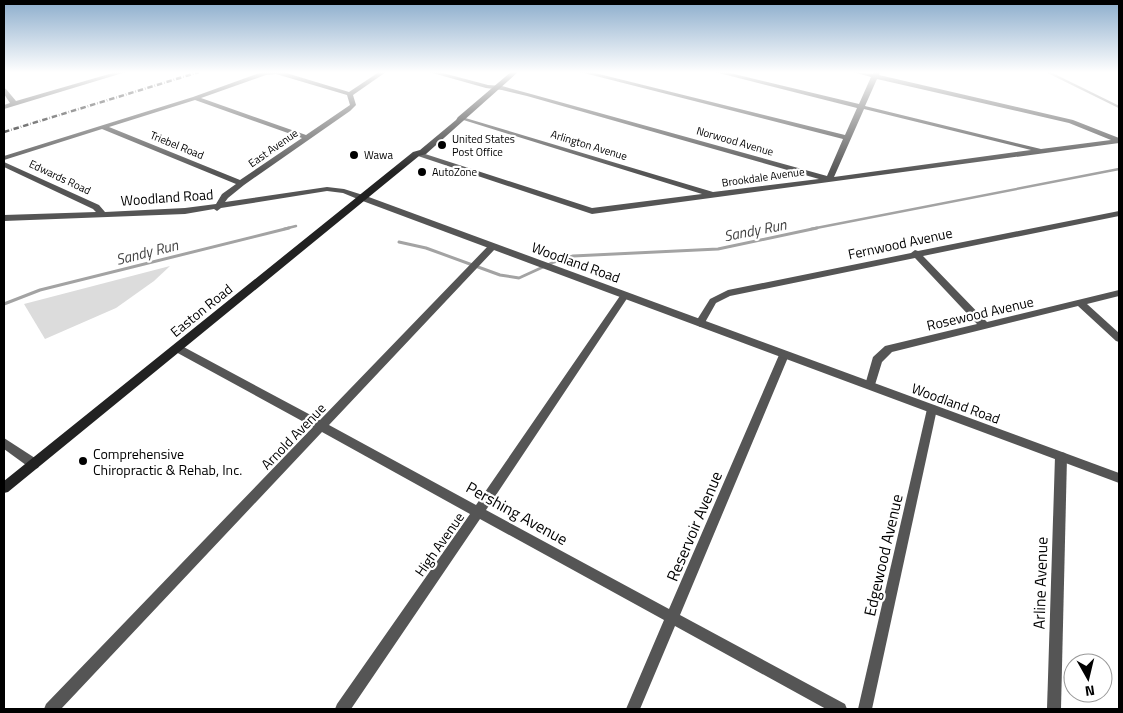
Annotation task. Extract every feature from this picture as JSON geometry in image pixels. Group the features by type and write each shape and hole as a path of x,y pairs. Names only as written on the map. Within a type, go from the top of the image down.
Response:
{"main road":[{"name":"Easton Road","path":"4,488 416,154 423,152 475,105"}],"street":[{"path":"4,158 173,105"},
{"path":"215,105 307,138"},
{"name":"East Avenue","path":"217,208 225,196 352,105"},
{"name":"Norwood Avenue","path":"565,105 829,179"},
{"path":"716,105 847,138"},
{"path":"858,105 1044,151"},
{"path":"1006,105 1071,121 1119,141"},
{"path":"829,179 861,106"},
{"name":"Arlington Avenue","path":"460,118 712,195"},
{"name":"Triebel Road","path":"105,128 241,184"},
{"name":"Brookdale Avenue","path":"416,154 590,210 1119,141"},
{"name":"Edwards Road","path":"4,164 96,206 104,214"},
{"name":"Woodland Road","path":"7,218 186,211 217,208 327,189 344,191 1119,478"},
{"name":"Fernwood Avenue","path":"700,322 713,301 728,293 914,253 1119,213"},
{"path":"4,227 7,218"},
{"name":"Arnold Avenue","path":"51,709 492,247"},
{"path":"914,253 985,326"},
{"name":"Rosewood Avenue","path":"870,385 877,360 889,349 1119,293"},
{"name":"High Avenue","path":"342,709 625,295"},
{"path":"1080,303 1119,338"},
{"name":"Pershing Avenue","path":"177,348 840,709"},
{"name":"Reservoir Avenue","path":"633,709 784,355"},
{"name":"Edgewood Avenue","path":"865,709 932,409"},
{"path":"4,443 34,464"},
{"name":"Arline Avenue","path":"1054,709 1061,457"}],"shaded area":[{"path":"170,266 154,281 116,308 45,339 24,304"}],"waterway":[{"name":"Sandy Run","path":"811,229 1119,169"},
{"name":"Sandy Run","path":"284,229 296,226"},
{"name":"Sandy Run","path":"4,304 40,290 289,228"},
{"name":"Sandy Run","path":"399,242 426,248 500,275 519,278 554,262 573,256 718,249 817,228"}],"railway":[{"path":"4,132 91,105"}],"place":[{"name":"United States Post Office","path":"442,145"},
{"name":"Wawa","path":"354,155"},
{"name":"AutoZone","path":"422,172"},
{"name":"Comprehensive Chiropractic & Rehab, Inc.","path":"83,461"}]}
